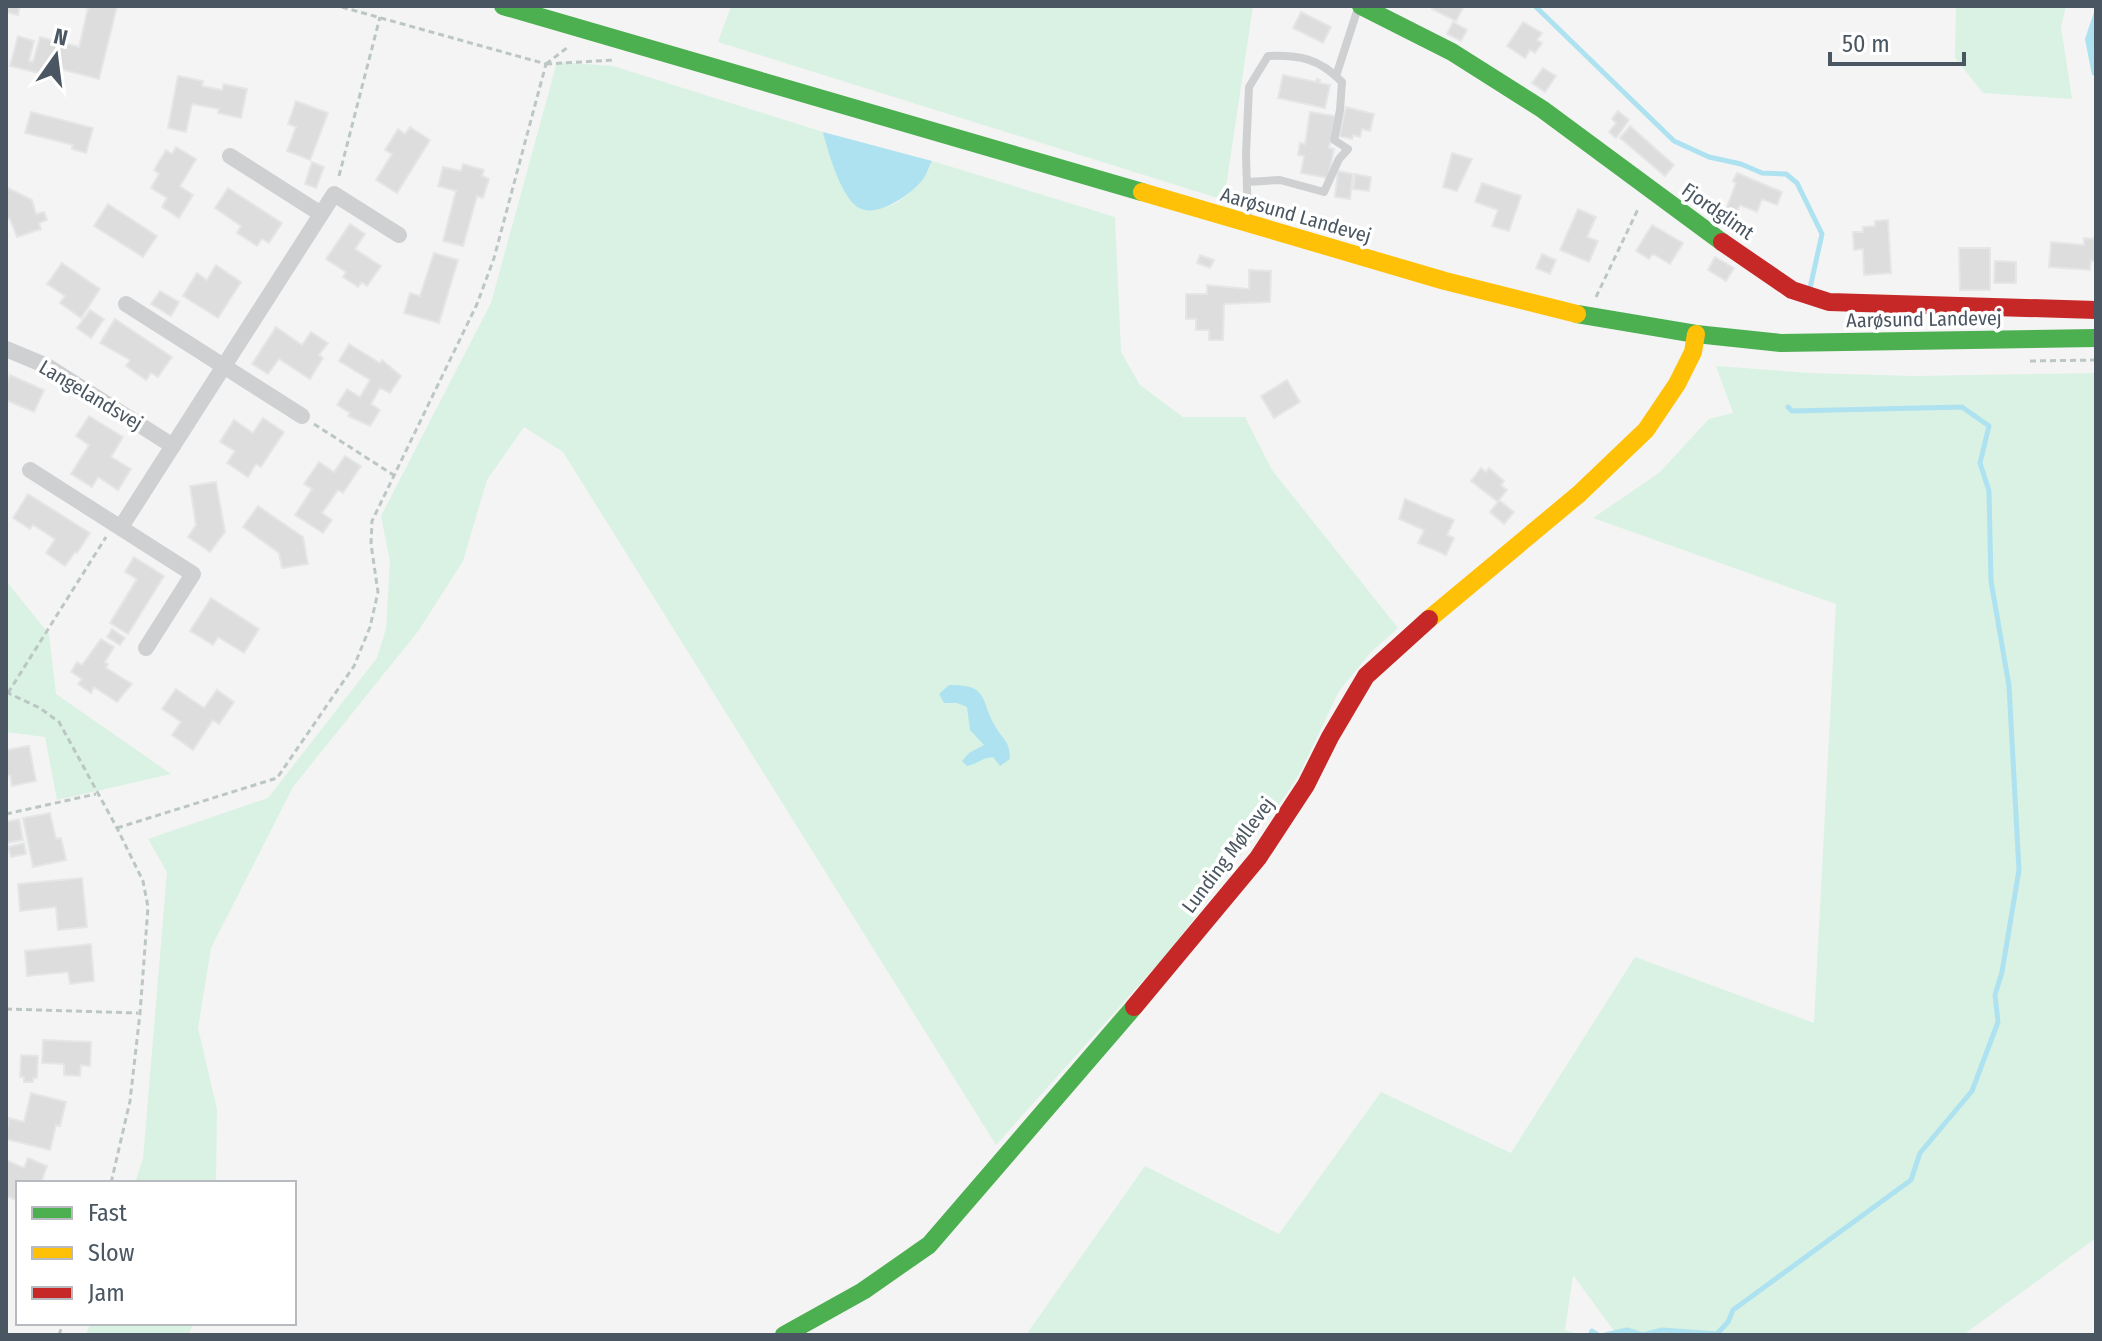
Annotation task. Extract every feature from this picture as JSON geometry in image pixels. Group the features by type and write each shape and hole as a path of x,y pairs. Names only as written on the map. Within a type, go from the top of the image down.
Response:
{"street":[{"name":"Fjordglimt","path":"1360,6 1452,52 1542,109 1792,290 1829,302 2096,310"},
{"name":"Aarøsund Landevej","path":"509,7 1445,281 1589,316 1696,334 1781,343 2096,338"},
{"path":"230,156 321,214"},
{"path":"121,527 334,194 399,235"},
{"path":"126,304 302,416"},
{"name":"Lunding Møllevej","path":"784,1335 863,1291 929,1245 1095,1054 1258,858 1306,785 1366,676 1393,649 1579,494 1646,430 1677,384 1693,352 1696,334"},
{"name":"Langelandsvej","path":"6,349 47,366 173,446"},
{"path":"30,470 193,574 146,648"}],"lane":[{"path":"1336,76 1360,6"},
{"path":"1247,182 1280,180 1324,192 1339,159 1348,149 1334,140 1342,82 1336,76 1299,55 1268,56 1249,87 1247,182 1248,223"}],"path":[{"path":"338,6 546,64"},
{"path":"334,194 380,17"},
{"path":"117,828 277,778 354,666 370,627 378,592 371,544 372,521 477,304 494,258 546,64 567,49 575,27"},
{"path":"1589,316 1600,284 1649,188"},
{"path":"302,416 395,476"},
{"path":"111,1181 130,1101 140,1013 148,907 143,881 59,722 40,708 7,692 111,530 121,527"},
{"path":"6,814 98,794"},
{"path":"6,1009 140,1013"}],"green space":[{"path":"731,6 1253,6 1224,200 718,42"},
{"path":"1956,6 2066,6 2061,27 2072,99 1983,93 1955,58"},
{"path":"557,62 613,66 823,132 846,195 873,206 890,206 905,197 932,161 1115,217 1121,352 1140,385 1183,417 1245,417 1272,470 1398,628 1371,652 1339,691 1300,773 1172,948 996,1145 563,452 524,427 487,480 463,561 419,630 293,787 211,948 198,1028 217,1109 216,1181 136,1181 143,1159 167,872 148,839 268,798 377,658 386,629 390,562 381,516 491,303"},
{"path":"1716,366 1914,376 2096,373 2096,1238 1963,1335 1617,1335 1573,1275 1565,1330 1580,1335 1026,1335 1145,1166 1279,1234 1381,1092 1511,1153 1635,957 1814,1023 1836,604 1593,518 1659,473 1709,419 1733,413"},
{"path":"6,581 49,634 56,694 171,774 57,800 45,737 6,732"},
{"path":"89,1325 193,1325 188,1335 86,1335"}],"water":[{"path":"2096,6 2096,76 2092,75 2085,39"},
{"path":"823,132 932,161 924,178 902,198 883,208 864,210 856,206 845,192 835,172"},
{"path":"949,685 971,687 981,695 1007,744 1010,759 1000,766 993,757 967,766 962,761 984,745 970,730 967,707 944,703 939,694"}],"building":[{"path":"6,6 20,6 18,15 6,12"},
{"path":"81,6 117,6 99,79 44,65 42,74 10,66 18,36 34,41 29,61 33,62 40,37 79,47 88,8"},
{"path":"1434,6 1464,6 1456,21 1432,9"},
{"path":"1301,12 1331,27 1323,43 1293,28"},
{"path":"1453,22 1467,30 1461,41 1447,34"},
{"path":"1523,22 1542,33 1537,40 1542,43 1535,53 1530,50 1525,58 1507,46"},
{"path":"1543,68 1556,76 1545,92 1532,83"},
{"path":"1283,75 1316,82 1317,79 1319,83 1330,85 1325,108 1278,98"},
{"path":"178,76 203,81 202,86 222,90 224,84 247,89 241,118 218,113 219,109 192,104 186,132 168,128"},
{"path":"296,101 328,113 310,160 287,151 296,127 288,124"},
{"path":"1346,107 1374,114 1370,131 1362,129 1360,137 1353,135 1352,139 1339,136"},
{"path":"1618,111 1629,120 1616,138 1609,132 1616,123 1612,119"},
{"path":"31,112 93,128 86,153 72,149 73,145 25,133"},
{"path":"1310,112 1335,116 1329,148 1334,149 1328,178 1301,173 1304,156 1298,155 1300,143 1305,144"},
{"path":"1630,126 1674,165 1665,176 1620,138"},
{"path":"410,127 430,140 397,193 376,180 392,154 385,150 398,129 405,134"},
{"path":"176,147 196,159 180,186 193,195 179,218 162,207 167,198 151,188 159,174 154,170 166,150 172,154"},
{"path":"1452,153 1472,159 1457,191 1443,187"},
{"path":"312,162 324,167 316,188 305,184"},
{"path":"463,164 484,170 482,176 489,179 483,198 477,196 463,246 443,241 456,191 438,186 443,167 461,171"},
{"path":"1338,171 1353,174 1350,199 1335,197"},
{"path":"1737,173 1782,192 1777,205 1762,199 1757,212 1740,205 1737,211 1727,207"},
{"path":"1355,174 1371,177 1369,191 1353,189"},
{"path":"1482,183 1521,196 1509,231 1492,226 1498,210 1475,202"},
{"path":"6,187 32,200 36,214 44,212 47,220 39,223 41,229 17,237 10,219 6,217"},
{"path":"228,188 282,223 269,243 262,239 257,246 237,233 241,226 215,208"},
{"path":"108,204 157,236 143,257 94,226"},
{"path":"1578,209 1596,217 1587,237 1598,241 1589,262 1560,250"},
{"path":"1888,220 1891,273 1864,275 1863,249 1854,250 1853,232 1863,232 1863,227 1875,226 1875,221"},
{"path":"350,224 365,234 355,249 381,266 367,286 362,282 358,287 343,277 346,272 326,259"},
{"path":"1652,225 1683,243 1670,264 1653,254 1649,259 1636,251"},
{"path":"2095,235 2096,261 2091,261 2090,270 2049,267 2051,242 2084,245 2084,238 2094,239"},
{"path":"1959,248 1990,248 1990,290 1960,290"},
{"path":"434,253 458,260 439,323 404,313 410,293 420,296"},
{"path":"1542,254 1556,260 1550,274 1536,268"},
{"path":"1200,255 1214,260 1210,268 1197,263"},
{"path":"1715,257 1734,268 1726,281 1708,270"},
{"path":"1995,261 2016,262 2016,283 1994,283"},
{"path":"62,263 100,289 81,318 60,303 65,296 47,284"},
{"path":"216,265 241,282 218,318 183,296 197,273 207,280"},
{"path":"1249,270 1271,271 1270,302 1224,304 1223,340 1209,340 1209,330 1196,330 1196,319 1186,319 1186,294 1207,294 1207,285 1249,289"},
{"path":"160,291 179,302 171,316 151,304"},
{"path":"90,310 104,319 91,338 77,328"},
{"path":"115,319 172,357 158,377 151,373 146,380 126,366 130,360 100,343"},
{"path":"276,327 302,345 311,332 328,343 319,355 323,358 310,379 279,359 268,374 252,364"},
{"path":"349,344 380,363 382,360 401,376 390,393 380,388 371,404 380,410 370,426 348,416 350,413 337,405 347,389 360,397 370,380 339,361"},
{"path":"10,375 44,390 34,412 6,400 6,384"},
{"path":"1287,380 1300,402 1274,418 1261,396"},
{"path":"89,416 123,437 111,457 131,469 118,490 98,477 92,487 71,474 89,445 76,436"},
{"path":"263,418 284,432 261,467 256,464 248,477 227,463 235,451 220,442 234,420 253,433"},
{"path":"345,456 361,466 343,493 338,490 322,513 332,520 323,533 295,515 312,489 304,484 319,462 334,472"},
{"path":"1481,468 1486,472 1489,468 1504,481 1501,485 1507,490 1499,500 1514,512 1504,524 1490,512 1498,502 1471,481"},
{"path":"216,482 225,532 210,552 188,537 196,525 190,486"},
{"path":"28,494 90,533 65,566 46,553 55,539 33,525 30,529 13,518"},
{"path":"1405,499 1454,520 1447,535 1454,538 1446,555 1418,543 1424,530 1399,519"},
{"path":"258,506 303,537 308,564 282,568 279,553 243,527"},
{"path":"134,557 164,576 128,634 110,623 137,579 125,572"},
{"path":"211,598 259,629 244,653 218,637 213,645 190,631"},
{"path":"112,629 125,638 120,645 107,637"},
{"path":"101,639 114,647 105,662 108,664 106,668 132,684 117,702 94,687 91,693 78,684 82,679 71,672 77,662 82,665"},
{"path":"176,689 204,708 217,690 234,702 219,724 213,720 193,750 172,735 181,722 162,709"},
{"path":"29,746 36,781 12,786 10,775 6,776 6,750"},
{"path":"50,813 56,839 61,838 66,860 33,867 23,818"},
{"path":"19,819 23,840 7,843 6,822"},
{"path":"24,843 26,854 11,857 8,847"},
{"path":"82,878 87,927 58,930 56,907 20,911 18,884"},
{"path":"91,944 94,981 70,984 68,972 27,976 25,951"},
{"path":"43,1040 91,1042 90,1066 81,1065 80,1076 64,1075 64,1064 42,1063"},
{"path":"21,1055 38,1056 37,1078 33,1078 33,1082 24,1082 24,1077 20,1077"},
{"path":"31,1093 66,1102 50,1150 6,1139 9,1118 24,1122"},
{"path":"28,1158 47,1166 42,1181 16,1181 16,1200 6,1196 6,1160 24,1168"}],"waterway":[{"path":"1535,6 1674,141 1709,157 1741,164 1762,173 1786,174 1797,183 1822,234 1810,288"},
{"path":"1605,1335 1627,1330 1643,1335 1662,1330 1717,1334 1728,1322 1733,1310 1911,1180 1920,1153 1972,1091 1998,1022 1995,995 2002,972 2019,870 2009,686 1991,581 1989,491 1980,463 1989,426 1962,407 1792,411 1788,407"},
{"path":"1590,1335 1592,1331 1598,1335"}],"traffic: fast":[{"path":"503,6 1142,192"},
{"path":"1361,6 1452,52 1542,109 1722,242"},
{"path":"1577,314 1696,334 1781,343 2096,338"},
{"path":"784,1335 863,1291 929,1245 1134,1007"}],"traffic: slow":[{"path":"1142,192 1445,281 1577,314"},
{"path":"1429,619 1579,494 1646,430 1677,384 1693,352 1696,334"}],"traffic: jam":[{"path":"1722,242 1792,290 1829,302 2096,310"},
{"path":"1134,1007 1258,858 1306,785 1366,676 1429,619"}]}
